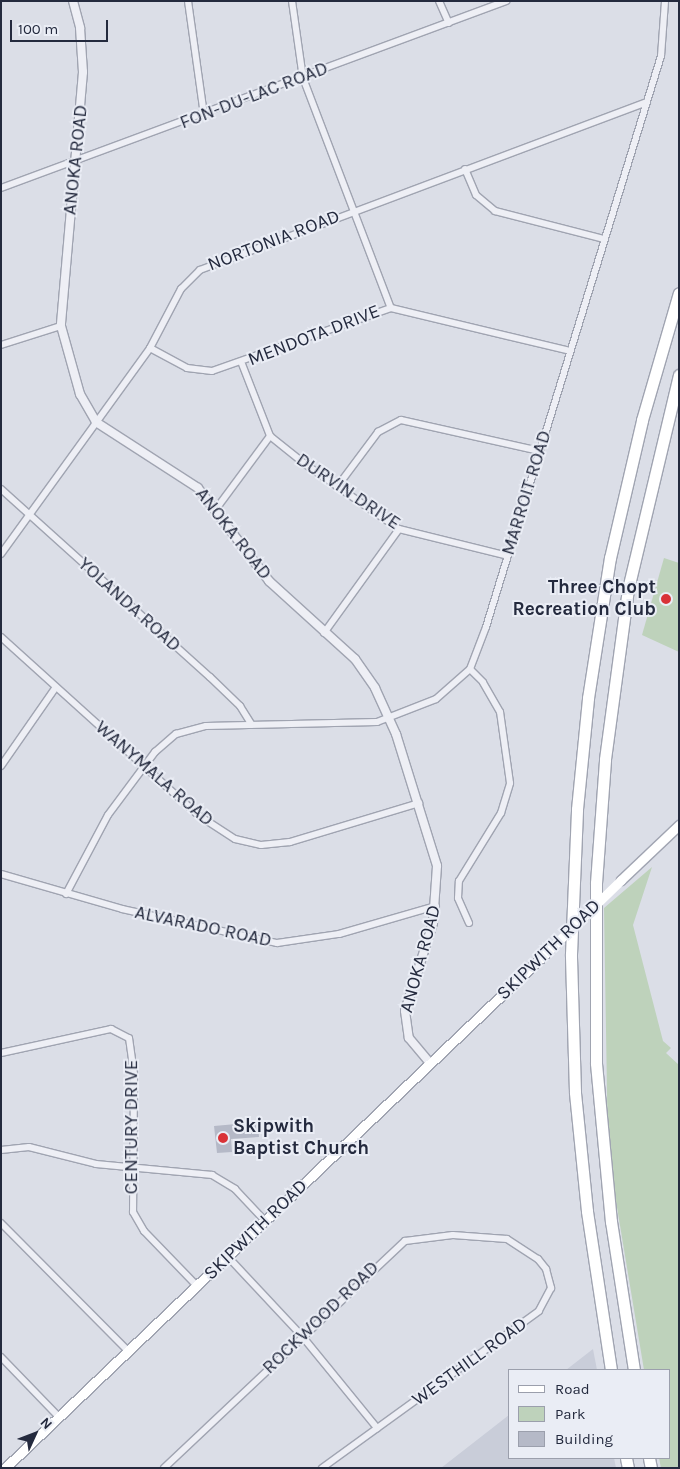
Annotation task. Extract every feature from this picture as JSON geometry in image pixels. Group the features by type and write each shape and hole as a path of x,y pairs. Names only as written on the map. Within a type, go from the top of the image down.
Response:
{"highway":[{"path":"611,1369 587,1212 575,1092 571,954 577,809 588,698 610,558 635,445 679,293"},
{"path":"634,1369 611,1222 596,1063 596,883 606,749 628,589 679,374"}],"main road":[{"name":"SKIPWITH ROAD","path":"5,1468 198,1287 679,825"}],"street":[{"name":"ANOKA ROAD","path":"73,1 80,28 83,72 60,326 80,394 96,422 178,473 216,509 269,581 361,666 389,717 419,803 437,866 436,906 405,1021 415,1048 430,1063"},
{"path":"188,1 204,115"},
{"path":"292,1 303,78 391,308"},
{"path":"439,1 449,23"},
{"name":"FON-DU-LAC ROAD","path":"1,188 204,115 506,1"},
{"name":"MARROIT ROAD","path":"66,894 108,816 144,766 179,732 252,724 377,722 436,699 470,669 508,556 661,56 665,1"},
{"name":"NORTONIA ROAD","path":"1,554 150,348 181,290 200,270 354,210 646,102"},
{"path":"464,169 476,195 495,211 604,240"},
{"name":"MENDOTA DRIVE","path":"150,348 197,371 242,364 391,308 570,351"},
{"path":"1,346 60,326"},
{"path":"216,509 270,436 242,364"},
{"path":"337,487 378,432 401,420 540,451"},
{"name":"DURVIN DRIVE","path":"270,436 337,487 399,529 508,556"},
{"name":"YOLANDA ROAD","path":"1,489 210,677 240,706 252,724"},
{"path":"324,633 399,529"},
{"name":"WANYMALA ROAD","path":"1,637 212,826 248,843 297,841 419,803"},
{"path":"469,923 458,898 459,881 501,813 510,783 500,712 484,682 470,669"},
{"path":"1,766 56,687"},
{"name":"ALVARADO ROAD","path":"1,874 66,894 220,933 277,943 339,934 436,906"},
{"name":"CENTURY DRIVE","path":"1,1053 95,1032 111,1030 125,1034 131,1043 134,1075 131,1205 138,1224 198,1287"},
{"path":"1,1150 30,1147 96,1164 212,1175 235,1189 266,1222"},
{"path":"1,1222 129,1352"},
{"name":"ROCKWOOD ROAD","path":"164,1468 406,1240 452,1235 507,1239"},
{"name":"WESTHILL ROAD","path":"322,1468 526,1323 548,1301 552,1288 546,1269 526,1249 507,1239"},
{"path":"228,1257 302,1336 377,1428"},
{"path":"1,1358 60,1418"}],"shaded area":[{"path":"593,1349 597,1369 567,1369"},
{"path":"508,1416 508,1459 614,1459 616,1468 441,1468"}],"green space":[{"name":"Three Chopt Recreation Club","path":"664,558 679,563 679,652 642,635"},
{"path":"652,867 633,925 663,1041 671,1048 666,1053 679,1065 679,1468 661,1468 659,1459 670,1459 670,1369 644,1369 608,1153 604,908"}],"building":[{"name":"Skipwith Baptist Church","path":"258,1122 259,1137 231,1139 232,1152 217,1153 214,1126"}],"place":[{"name":"Three Chopt Recreation Club","path":"666,599"},
{"name":"Skipwith Baptist Church","path":"223,1138"}]}
